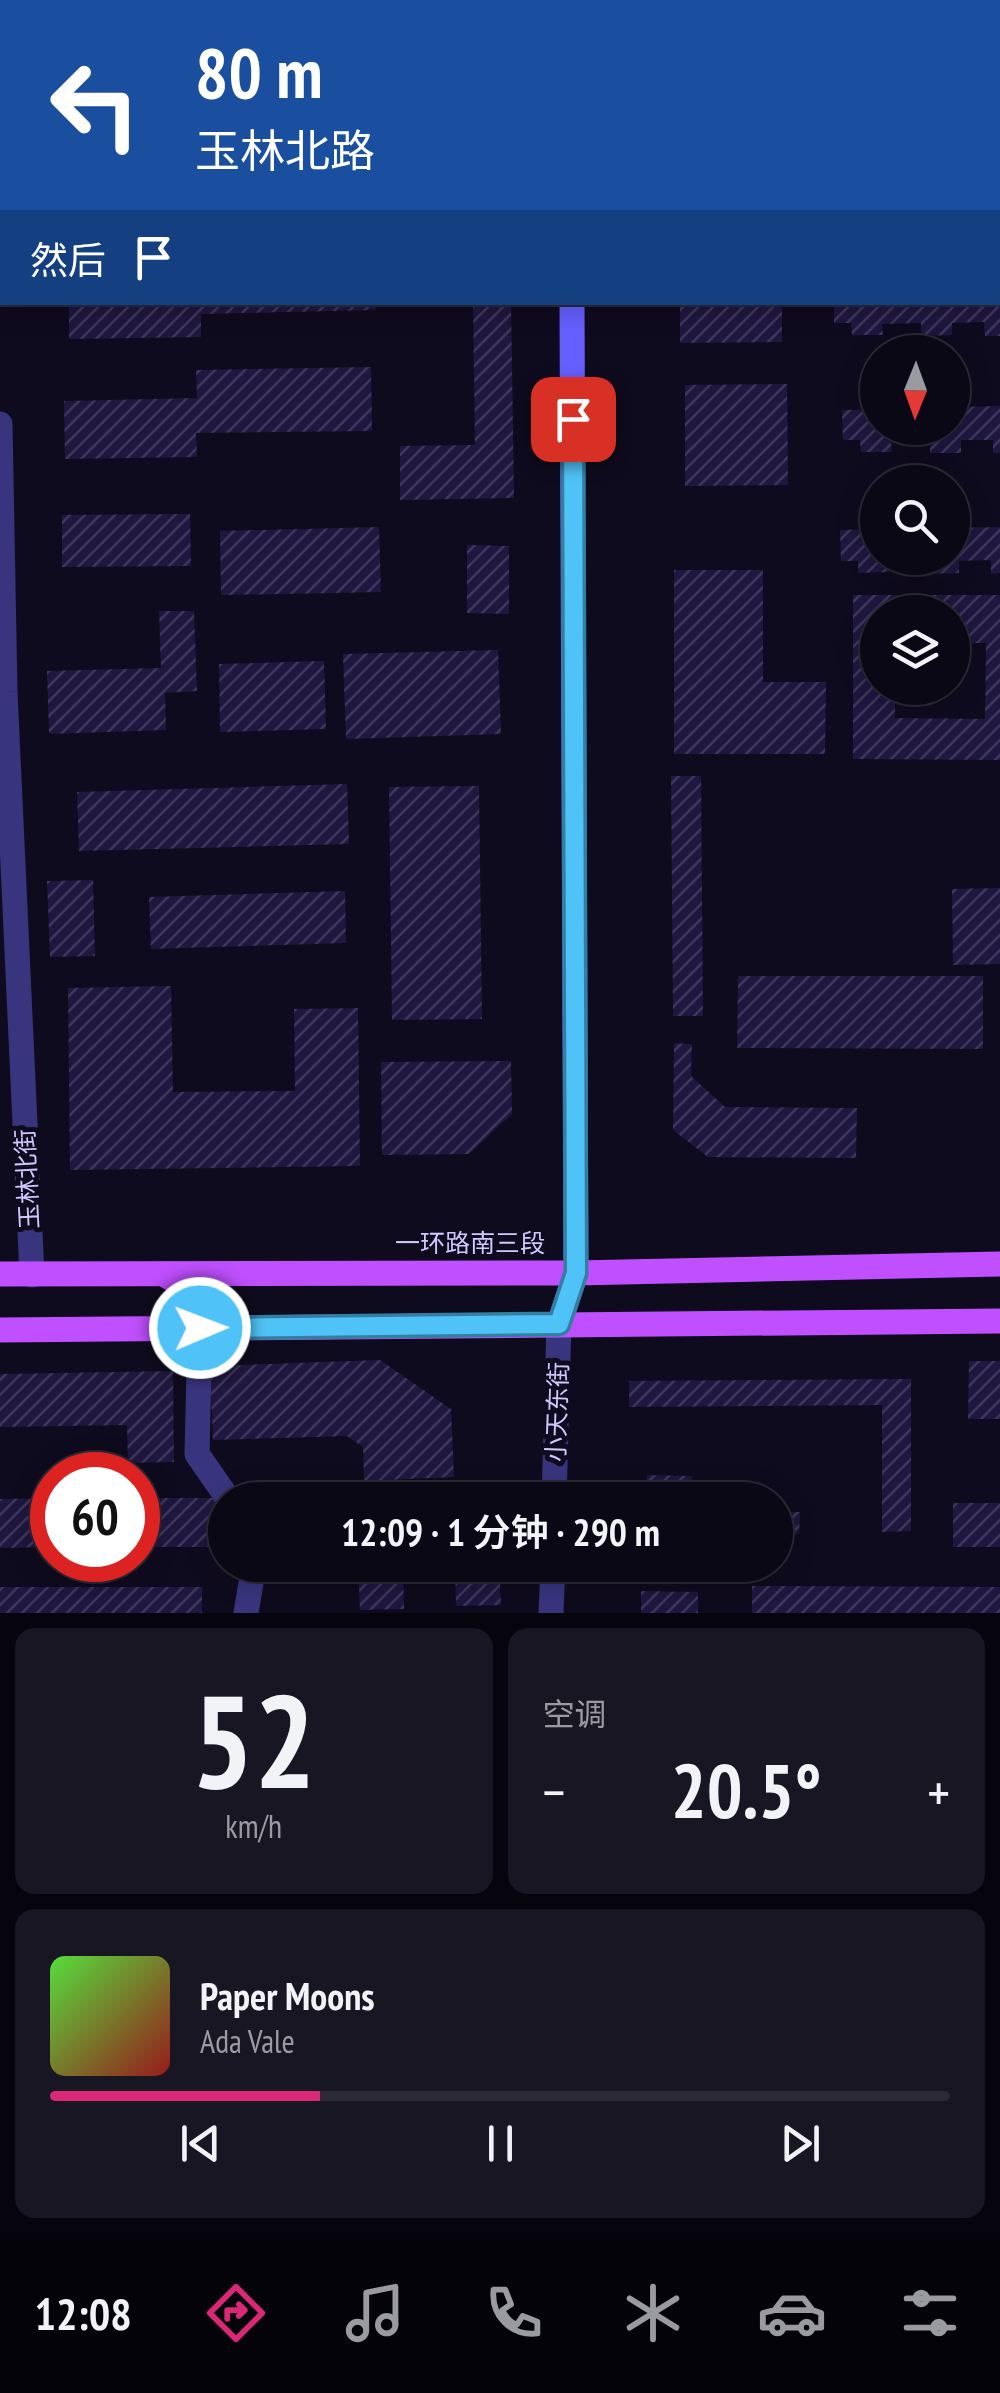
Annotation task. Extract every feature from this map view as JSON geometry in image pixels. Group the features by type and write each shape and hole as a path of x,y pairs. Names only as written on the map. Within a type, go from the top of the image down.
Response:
{"main road":[{"path":"559,1324 576,1273 572,305"},
{"name":"一环路南三段","path":"0,1274 576,1273 1000,1264"},
{"path":"163,1274 184,1286 193,1299 190,1312 180,1322 163,1329"},
{"path":"0,1330 1000,1321"}],"street":[{"name":"玉林北街","path":"0,424 2,692 32,1274"},
{"name":"小天东街","path":"555,1482 559,1324"},
{"path":"200,1328 197,1454 216,1482"},
{"path":"246,1613 251,1582"},
{"path":"551,1613 552,1582"}],"building":[{"path":"69,305 376,305 376,310 201,314 201,337 69,339"},
{"path":"473,305 511,305 514,498 400,500 400,446 475,445"},
{"path":"680,305 782,305 782,342 680,343"},
{"path":"834,305 1000,305 1000,336 985,336 984,322 952,323 952,335 921,335 921,323 882,324 883,335 852,335 851,323 834,323"},
{"path":"371,367 372,431 196,433 197,457 65,459 64,401 197,398 196,370"},
{"path":"787,384 788,485 685,486 685,385"},
{"path":"1000,406 1000,453 993,453 993,440 970,440 970,407"},
{"path":"842,410 860,410 860,440 843,440"},
{"path":"860,445 891,445 892,452 861,452"},
{"path":"930,445 961,445 961,453 930,453"},
{"path":"190,514 191,566 62,567 62,515"},
{"path":"379,527 381,592 221,595 220,531"},
{"path":"1000,527 1000,573 991,574 991,560 970,561 970,528"},
{"path":"860,529 860,573 858,561 841,561 840,530"},
{"path":"467,545 509,546 509,614 467,613"},
{"path":"674,570 763,570 763,682 826,682 825,754 674,754"},
{"path":"853,595 860,595 860,705 895,705 895,718 985,719 986,643 970,643 970,595 1000,595 1000,760 853,759"},
{"path":"159,611 194,611 197,691 165,693 166,730 49,734 47,671 161,668"},
{"path":"498,650 501,734 346,739 343,654"},
{"path":"324,661 326,729 220,732 219,664"},
{"path":"671,776 701,776 703,1016 673,1016"},
{"path":"347,784 349,844 79,851 77,792"},
{"path":"479,786 482,1019 392,1020 389,787"},
{"path":"93,880 95,956 50,957 47,881"},
{"path":"1000,888 1000,964 953,965 952,889"},
{"path":"345,891 346,943 151,949 149,897"},
{"path":"738,976 983,976 983,1049 737,1048"},
{"path":"171,986 173,1092 295,1091 294,1009 358,1008 360,1166 70,1170 68,988"},
{"path":"674,1043 692,1044 691,1076 725,1107 857,1108 856,1158 708,1157 673,1130"},
{"path":"511,1061 512,1114 469,1154 382,1155 381,1062"},
{"path":"380,1360 451,1409 454,1477 364,1481 363,1447 347,1436 213,1440 210,1366"},
{"path":"969,1361 1000,1361 1000,1419 968,1419"},
{"path":"173,1371 174,1462 160,1462 160,1452 128,1452 127,1425 0,1427 0,1374"},
{"path":"911,1379 911,1531 882,1532 882,1405 629,1407 629,1381"},
{"path":"647,1475 692,1476 692,1482 647,1482"},
{"path":"30,1498 30,1547 0,1548 0,1499"},
{"path":"160,1498 208,1498 208,1547 160,1547"},
{"path":"953,1503 1000,1503 1000,1547 953,1547"},
{"path":"793,1512 800,1512 799,1534 793,1534"},
{"path":"359,1582 403,1582 404,1609 360,1610"},
{"path":"455,1582 500,1582 501,1605 456,1606"},
{"path":"752,1586 1000,1587 1000,1613 752,1613"},
{"path":"0,1587 202,1587 202,1613 0,1613"},
{"path":"641,1591 698,1592 698,1613 641,1613"}],"route":[{"path":"200,1328 559,1324 576,1273 573,419"}]}
